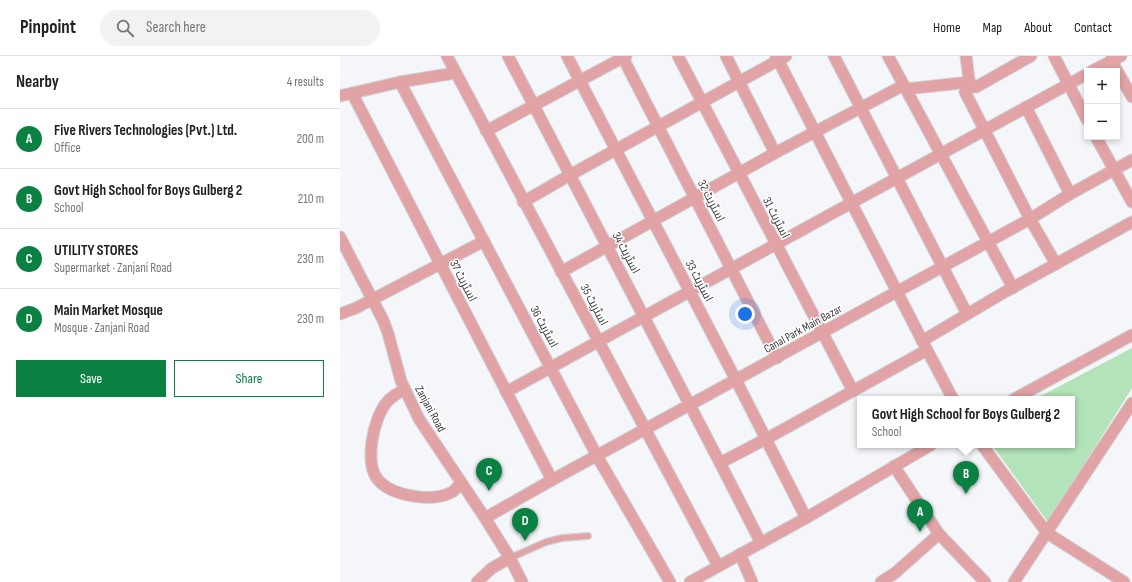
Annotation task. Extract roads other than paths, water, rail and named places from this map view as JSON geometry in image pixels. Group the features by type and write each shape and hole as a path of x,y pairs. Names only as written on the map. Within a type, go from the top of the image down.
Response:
{"street":[{"name":"اسٹریٹ 35","path":"446,56 718,566"},
{"name":"اسٹریٹ 34","path":"508,56 720,462 760,543"},
{"name":"اسٹریٹ 33","path":"566,56 690,291 806,518"},
{"name":"اسٹریٹ 31","path":"678,56 853,391"},
{"path":"726,56 775,153"},
{"path":"834,56 967,314"},
{"path":"888,56 1013,288"},
{"path":"966,56 970,84 964,92 1030,219 1056,264"},
{"path":"561,272 775,153 860,108 905,87 970,84 976,86 1031,56"},
{"path":"1054,56 1084,114"},
{"path":"486,131 623,57"},
{"name":"اسٹریٹ 32","path":"623,57 777,358"},
{"path":"523,202 739,82 780,57 815,132 951,396"},
{"path":"1098,68 1116,58 1132,97"},
{"path":"340,96 400,82 455,73"},
{"path":"506,392 1084,76"},
{"name":"اسٹریٹ 36","path":"400,82 597,456 670,582"},
{"name":"اسٹریٹ 37","path":"352,93 552,480"},
{"path":"1026,107 1070,194"},
{"path":"1098,140 1132,202"},
{"name":"Canal Park Main Bazar","path":"485,518 1030,219 1070,194 1132,160"},
{"path":"720,462 766,439 853,391 924,345 967,314 1132,222"},
{"name":"Zanjani Road","path":"340,237 388,332 404,390 418,419 485,518 510,558 522,582"},
{"path":"340,314 356,308 439,263 484,241"},
{"path":"1020,396 1132,335"},
{"path":"404,390 387,401 380,412 374,431 371,454 372,468 380,482 395,492 412,496 432,498 450,493 461,483"},
{"path":"1014,582 1132,404"},
{"path":"690,582 806,518 926,448"},
{"path":"984,448 1047,534 1124,582"},
{"path":"894,466 939,534 985,582"},
{"path":"882,582 895,573 939,534"},
{"path":"740,554 752,582"},
{"path":"478,582 492,568 510,558"}],"lane":[{"path":"510,558 546,542 562,538 588,536"}],"place":[{"name":"UTILITY STORES","path":"489,491"},
{"name":"Govt High School for Boys Gulberg 2","path":"966,494"},
{"name":"Five Rivers Technologies (Pvt.) Ltd.","path":"920,532"},
{"name":"Main Market Mosque","path":"525,541"}]}
